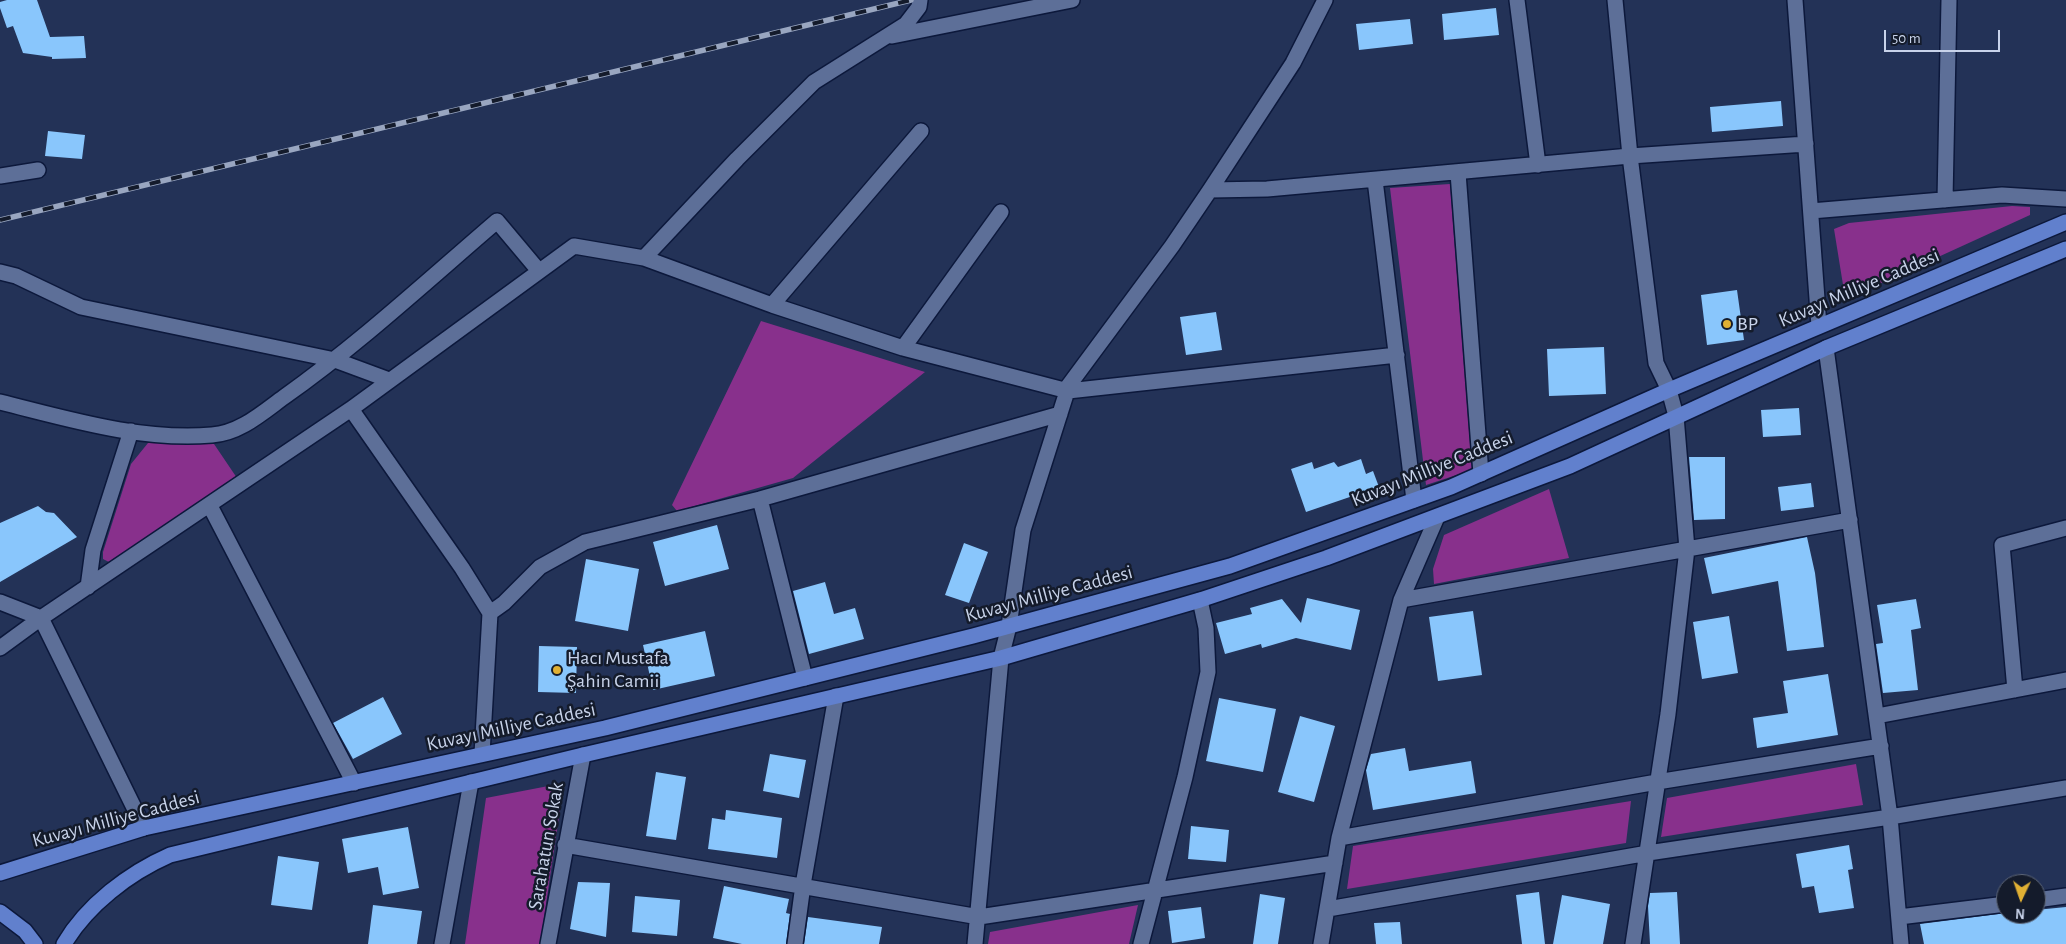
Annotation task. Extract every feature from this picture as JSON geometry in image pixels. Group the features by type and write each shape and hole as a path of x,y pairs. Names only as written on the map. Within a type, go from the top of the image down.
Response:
{"main road":[{"name":"Kuvayı Milliye Caddesi","path":"0,874 144,828 606,728 1009,626 1230,566 1414,500 1480,474 1669,390 2066,222"},
{"name":"Kuvayı Milliye Caddesi","path":"64,944 74,926 100,900 153,862 170,855 582,755 1002,658 1200,600 1326,558 1570,466 1826,348 2066,249"},
{"path":"0,912 25,931 35,944"}],"street":[{"path":"644,258 737,159 814,82 906,24 919,7 920,0"},
{"path":"888,37 1072,0"},
{"path":"975,944 1002,658 1009,626 1023,530 1068,390 1210,190 1293,63 1324,0"},
{"path":"1517,0 1538,165"},
{"path":"1615,0 1630,156 1656,363 1669,390 1676,416 1687,549 1668,714 1633,944"},
{"path":"1795,0 1819,326"},
{"path":"1944,200 1949,0"},
{"path":"772,305 921,131"},
{"path":"1210,190 1267,189 1630,156 1806,144"},
{"path":"0,176 38,170"},
{"path":"1458,173 1480,474"},
{"path":"1375,180 1414,500"},
{"path":"1811,211 2002,195 2066,199"},
{"path":"903,348 1001,212"},
{"path":"0,402 108,429 168,436 214,436 243,426 335,360 497,221 539,271"},
{"path":"0,648 41,618 210,506 301,441 351,410 389,380 574,246 644,258 772,305 903,348 1068,390 1397,355"},
{"path":"0,272 16,276 82,307 335,360 389,380"},
{"path":"1826,348 1890,817 1901,944"},
{"path":"351,410 462,568 490,613 482,754"},
{"path":"490,613 504,604 540,568 585,542 760,499 1060,414"},
{"path":"88,587 92,550 131,431"},
{"path":"760,499 805,678"},
{"path":"210,506 354,783"},
{"path":"1321,944 1339,838 1401,600 1437,517"},
{"path":"1401,600 1850,520"},
{"path":"2016,690 2002,545 2066,528"},
{"path":"1141,944 1185,777 1208,672 1206,628 1200,600"},
{"path":"0,602 41,618 144,828"},
{"path":"1877,716 2066,680"},
{"path":"795,944 803,885 836,696"},
{"path":"1339,838 1657,782 1880,746"},
{"name":"Sarahatun Sokak","path":"548,944 582,755"},
{"path":"442,944 471,782"},
{"path":"1328,909 1648,852 1890,817 2066,788"},
{"path":"565,844 979,916 1335,863"},
{"path":"2046,899 2066,896"},
{"path":"1899,917 1996,905"}],"shaded area":[{"path":"1450,184 1472,470 1426,485 1390,188"},
{"path":"2012,206 2030,207 2030,215 1855,295 1844,291 1834,229 1849,223"},
{"path":"761,321 925,372 793,478 677,511 672,505"},
{"path":"189,442 214,444 237,478 109,562 103,559 103,552 131,464 148,443"},
{"path":"1549,489 1569,558 1434,584 1433,569 1444,535"},
{"path":"1856,764 1863,805 1661,837 1667,798"},
{"path":"564,783 540,944 465,944 486,798"},
{"path":"1631,801 1626,843 1347,889 1353,846"},
{"path":"1138,905 1129,944 988,944 990,932"}],"building":[{"path":"7,0 37,0 50,37 84,36 86,58 52,59 52,57 23,53 13,26 7,28 0,8 0,2"},
{"path":"1496,8 1499,35 1444,40 1442,14"},
{"path":"1410,19 1413,44 1359,50 1356,24"},
{"path":"1781,101 1783,126 1712,132 1710,107"},
{"path":"48,131 85,135 82,159 45,156"},
{"path":"1737,290 1744,340 1707,345 1701,295"},
{"path":"1216,312 1222,350 1186,355 1180,317"},
{"path":"1604,347 1606,394 1549,396 1547,349"},
{"path":"1799,408 1801,435 1763,437 1761,410"},
{"path":"1689,457 1725,457 1725,519 1694,520"},
{"path":"1361,459 1366,474 1373,471 1379,487 1306,512 1291,469 1312,462 1314,469 1334,462 1338,467"},
{"path":"1811,483 1814,507 1781,511 1778,487"},
{"path":"38,506 46,512 54,513 77,537 0,582 0,523"},
{"path":"717,525 729,569 665,586 653,542"},
{"path":"1807,537 1815,573 1824,647 1787,651 1778,581 1712,594 1704,558"},
{"path":"964,543 988,552 969,603 945,595"},
{"path":"586,559 639,569 628,631 575,621"},
{"path":"825,582 834,614 855,608 864,639 809,654 793,591"},
{"path":"1307,598 1360,610 1351,650 1296,638 1262,648 1261,644 1225,654 1216,623 1252,614 1250,608 1282,599 1301,623"},
{"path":"1916,599 1921,628 1911,630 1918,690 1883,693 1876,644 1883,643 1877,605"},
{"path":"1473,611 1482,675 1438,681 1429,617"},
{"path":"1729,616 1738,673 1702,679 1693,622"},
{"path":"705,631 715,676 653,690 643,645"},
{"name":"Hacı Mustafa Şahin Camii","path":"539,646 577,647 576,693 538,692"},
{"path":"1828,674 1838,735 1757,748 1753,718 1788,713 1783,681"},
{"path":"383,697 402,734 353,759 333,723"},
{"path":"1219,698 1276,709 1263,772 1206,761"},
{"path":"1300,716 1335,726 1314,802 1278,792"},
{"path":"1405,748 1409,771 1471,761 1476,793 1373,810 1366,770 1371,754"},
{"path":"770,754 806,760 799,798 763,791"},
{"path":"656,772 686,777 676,840 646,836"},
{"path":"726,810 782,818 777,858 708,849 712,818 725,820"},
{"path":"1191,826 1229,830 1226,862 1188,859"},
{"path":"408,827 419,888 383,895 378,867 348,873 342,839"},
{"path":"1849,845 1853,869 1848,870 1854,908 1819,913 1814,886 1802,888 1796,854"},
{"path":"278,856 319,862 312,910 271,905"},
{"path":"578,882 610,883 606,937 570,929"},
{"path":"724,886 789,899 786,913 790,914 786,944 742,944 713,938"},
{"path":"1539,892 1545,944 1522,944 1516,895"},
{"path":"1677,892 1680,944 1650,944 1648,906 1650,893"},
{"path":"1260,894 1285,898 1278,944 1253,944"},
{"path":"1562,895 1610,904 1603,944 1553,944"},
{"path":"635,896 680,900 677,936 632,932"},
{"path":"373,905 422,911 417,944 368,944"},
{"path":"1201,907 1205,938 1172,943 1168,911"},
{"path":"2066,907 2066,944 1924,944 1920,924 1996,914 1996,924 2046,924 2046,909"},
{"path":"808,917 882,927 879,944 804,944"},
{"path":"1400,922 1402,944 1376,944 1374,923"}],"railway":[{"path":"0,220 911,0"}],"place":[{"name":"BP","path":"1727,324"},
{"name":"Hacı Mustafa Şahin Camii","path":"557,670"}]}
